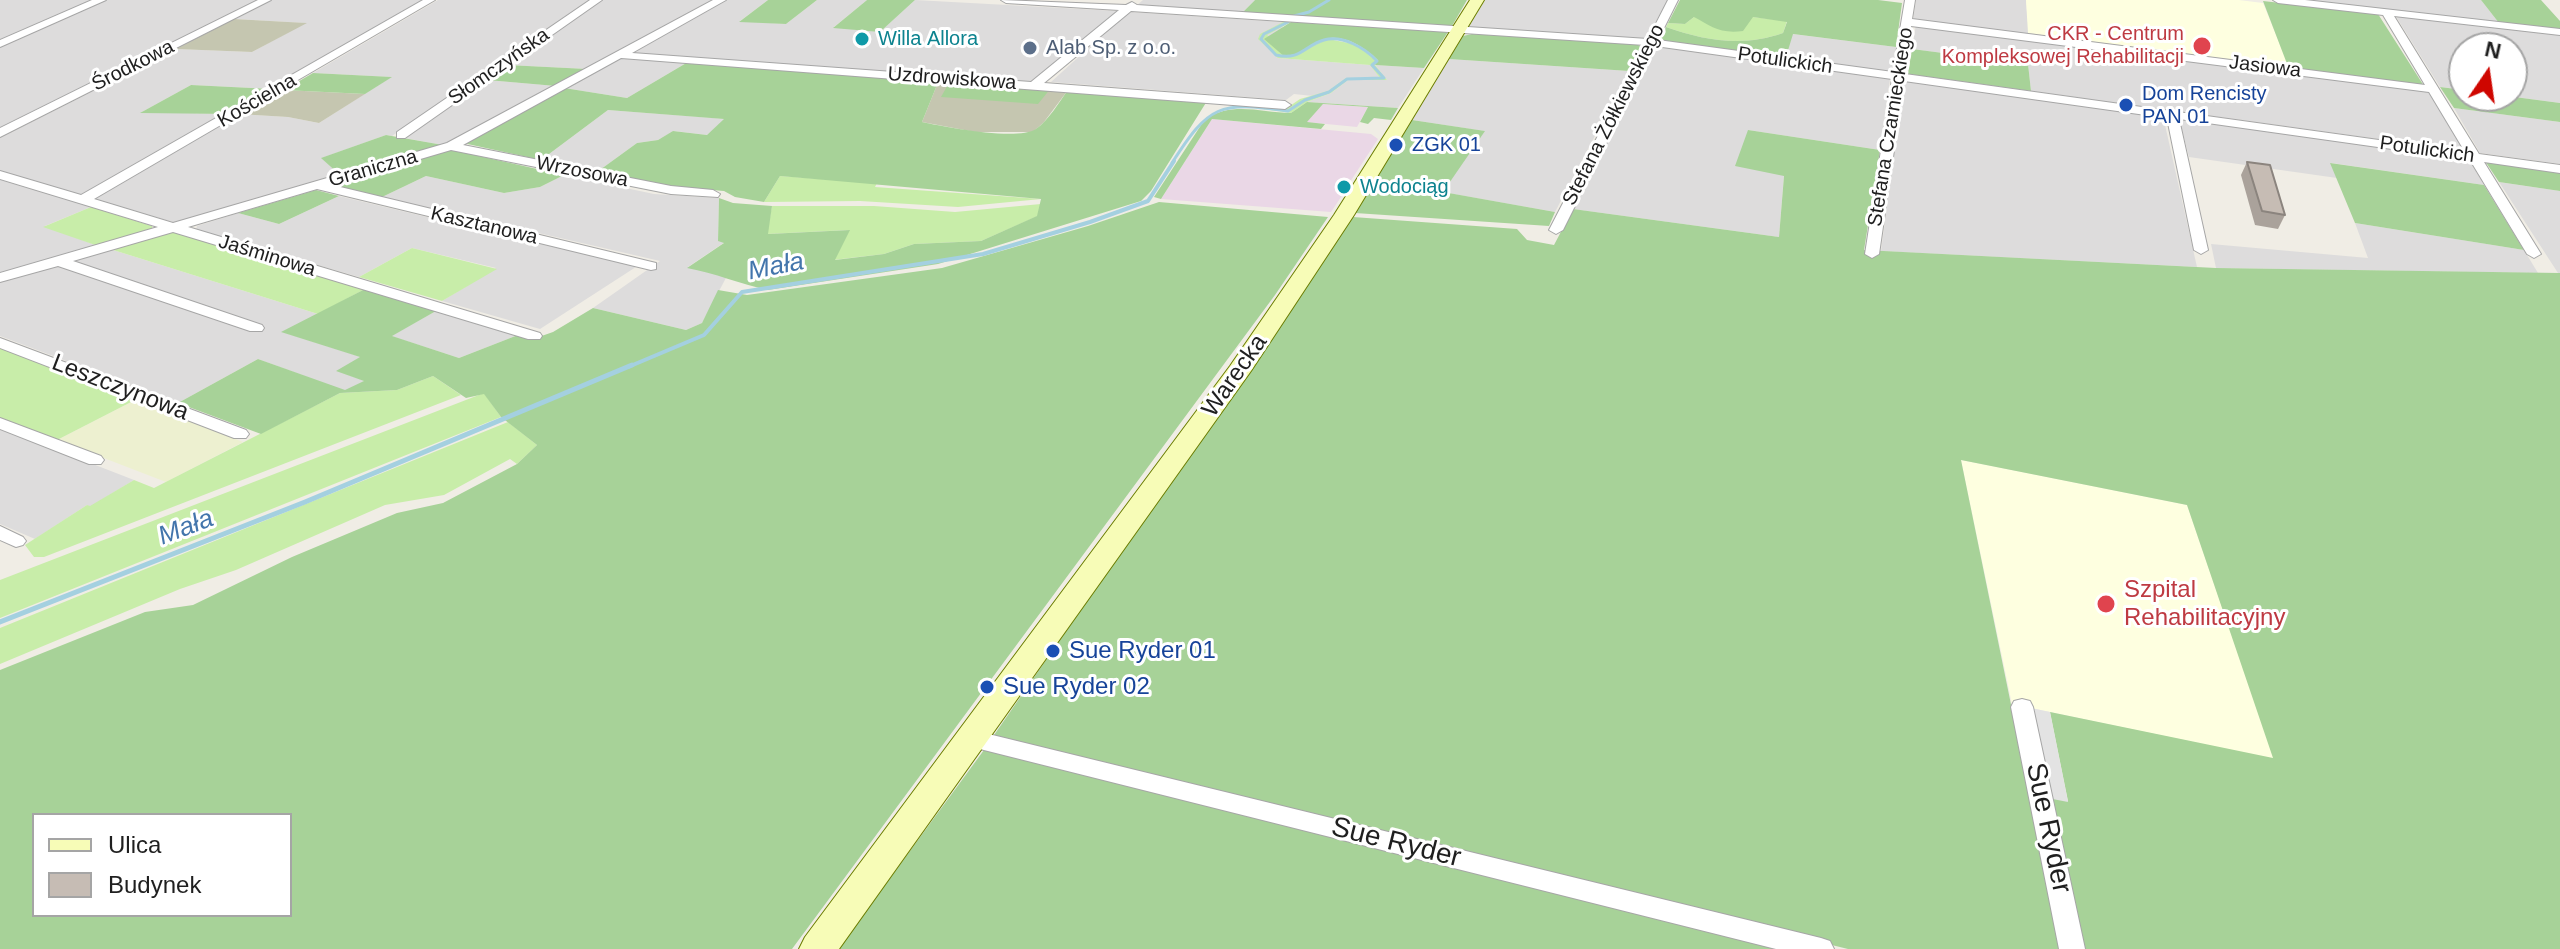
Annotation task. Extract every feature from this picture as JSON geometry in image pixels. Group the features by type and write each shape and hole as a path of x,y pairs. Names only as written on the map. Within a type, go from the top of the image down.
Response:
{"street":[{"path":"0,44 101,0"},
{"name":"Środkowa","path":"0,133 266,0"},
{"name":"Kościelna","path":"82,200 430,0"},
{"name":"Słomczyńska","path":"401,135 597,0"},
{"name":"Graniczna","path":"0,278 451,146 721,0"},
{"name":"Potulickich","path":"1006,0 1651,42 2560,169"},
{"path":"1035,85 1138,0"},
{"name":"Warecka","path":"818,949 1239,371 1317,256 1477,0"},
{"name":"Stefana Żółkiewskiego","path":"1556,230 1673,0"},
{"name":"Stefana Czarnieckiego","path":"1872,254 1910,0"},
{"path":"2278,0 2560,32"},
{"path":"2386,12 2534,254"},
{"name":"Jasiowa","path":"1908,22 2431,89"},
{"name":"Uzdrowiskowa","path":"619,55 1285,105"},
{"path":"2172,114 2201,250"},
{"name":"Wrzosowa","path":"451,146 671,190 713,194"},
{"name":"Jaśminowa","path":"0,175 534,336"},
{"name":"Kasztanowa","path":"317,185 651,266"},
{"path":"58,261 256,328"},
{"name":"Leszczynowa","path":"0,343 240,434"},
{"path":"0,423 95,460"},
{"name":"Sue Ryder","path":"2022,707 2072,949"},
{"name":"Sue Ryder","path":"972,739 1821,949"}],"shaded area":[{"path":"0,0 95,0 0,42"},
{"path":"106,0 260,0 0,131 0,47"},
{"path":"272,0 425,0 272,89 191,85 142,112 230,114 84,198 0,171 0,138 176,49 252,52 305,23 234,19"},
{"path":"438,0 591,0 392,136 386,135 322,158 340,175 176,223 94,199 238,114 288,117 319,123 391,77 313,73"},
{"path":"601,0 715,0 587,69 507,65"},
{"path":"726,0 768,0 740,21 786,24 817,0 867,0 834,27 880,32 915,0 1118,11 1033,82 628,53"},
{"path":"1143,0 1255,0 1242,13 1136,6"},
{"path":"1485,0 1668,0 1646,39 1468,28"},
{"path":"1916,0 2026,0 2029,35 1913,20"},
{"name":"CKR - Centrum Kompleksowej Rehabilitacji","path":"2026,0 2239,0 2263,3 2289,67 2028,33"},
{"path":"2300,0 2481,0 2499,23"},
{"path":"1127,13 1283,22 1278,58 1371,65 1380,78 1346,78 1328,91 1313,96 1294,94 1286,100 1051,82"},
{"path":"2395,15 2560,34 2560,103 2528,99 2528,32 2448,32 2448,88 2440,87"},
{"path":"234,19 307,23 252,52 176,49"},
{"path":"1916,24 2428,91 2464,151 2031,91 2028,64 1912,49"},
{"path":"1792,34 1896,47 1892,72 1786,57"},
{"path":"1656,46 1890,79 1880,150 1748,130 1784,175 1779,237 1573,209"},
{"path":"621,57 688,62 627,98 564,88"},
{"path":"1449,59 1629,71 1555,212 1442,192 1484,131 1412,120"},
{"path":"1375,65 1424,68 1398,108 1307,102 1331,93 1348,80 1387,80"},
{"path":"487,80 556,86 443,145 404,138"},
{"path":"939,80 1068,90 1033,132 975,132 922,122"},
{"path":"1904,80 2163,116 2197,267 1881,251"},
{"path":"284,90 365,94 319,123 288,117 238,114"},
{"path":"1323,104 1368,107 1357,127 1306,122"},
{"path":"608,110 726,119 707,135 674,131 658,140 637,143 597,172 541,160"},
{"path":"2456,112 2484,112 2560,122 2560,164 2480,153"},
{"path":"1212,119 1371,134 1378,139 1348,185 1343,185 1340,190 1345,191 1331,212 1161,199"},
{"path":"2179,119 2469,159 2484,185 2331,163 2337,178 2189,157"},
{"path":"564,175 654,194 719,198 718,240 725,242 688,267 727,276 702,323 686,330 593,308 660,261 382,197 426,176 504,193 540,187"},
{"path":"0,179 91,207 45,226 101,247 0,274"},
{"path":"2499,182 2560,191 2560,273 2558,273"},
{"path":"339,196 639,265 540,329 442,301 496,268 412,248 359,277 196,230 197,226 238,213 279,224"},
{"path":"2355,223 2524,250 2538,273 2216,268 2211,244 2368,258"},
{"path":"110,249 318,314 283,332 361,357 338,371 365,381 345,391 258,359 178,403 0,336 0,280 56,264 239,317 72,261"},
{"path":"436,311 518,335 459,358 391,336"},
{"path":"135,400 243,442 166,482 57,440"},
{"path":"0,428 134,480 90,507 87,505 35,539 0,524"},
{"name":"Szpital Rehabilitacyjny","path":"1961,460 2187,505 2274,759 2012,704"},
{"path":"2012,704 2050,712 2068,802 2032,795"}],"green space":[{"path":"768,0 817,0 786,24 739,22"},
{"path":"867,0 915,0 880,32 833,28"},
{"path":"1255,0 1467,0 1452,26 1445,26 1242,13"},
{"path":"1680,0 1878,0 1902,3 1896,47 1793,34 1786,57 1659,40 1666,27 1710,39 1754,40 1783,33 1787,22 1753,17 1743,31 1735,32 1716,28 1694,17 1685,24 1668,23"},
{"path":"2481,0 2541,0 2560,21 2560,30 2499,23"},
{"path":"2263,1 2378,14 2424,86 2289,69"},
{"path":"1694,17 1753,17 1787,21 1783,33 1739,41 1710,39 1666,27 1668,23 1685,24"},
{"path":"1283,22 1291,22 1267,35 1290,56 1328,39 1364,46 1379,60 1375,65 1387,80 1348,80 1331,93 1307,102 1291,113 1248,107 1250,104 1284,110 1300,99 1328,91 1346,78 1380,78 1370,65 1278,58 1258,39 1260,34"},
{"path":"1291,22 1448,32 1424,68 1375,65 1378,60 1366,50 1335,38 1327,38 1285,57 1264,39"},
{"path":"1472,34 1636,44 1642,47 1629,71 1449,59 1463,36"},
{"path":"1912,49 2028,64 2031,91 1908,74"},
{"path":"688,62 939,80 922,122 998,133 1013,134 1036,129 1068,90 1207,101 1151,191 1141,201 938,264 768,290 687,268 724,243 718,241 719,198 733,203 772,206 768,234 850,230 835,260 884,254 914,244 981,241 1037,216 1041,199 780,176 764,202 735,197 724,191 677,187 597,172 637,143 658,140 673,131 707,135 724,119 608,110 541,160 463,143 564,88 627,98"},
{"path":"507,65 587,69 556,86 487,80"},
{"path":"313,73 392,77 365,94 284,90"},
{"path":"950,81 1051,88 1038,104 941,97"},
{"path":"191,85 272,89 230,114 140,113"},
{"path":"2440,87 2448,88 2448,99"},
{"path":"2528,99 2560,103 2560,122 2484,112 2528,112"},
{"path":"1307,102 1398,108 1391,120 1374,118 1368,124 1360,122 1368,107 1323,104 1307,122 1325,124 1321,129 1212,119 1161,199 1154,197 1205,119 1237,109 1291,113"},
{"path":"1412,120 1485,131 1443,192 1555,212 1549,226 1355,213"},
{"path":"1748,130 1880,150 1864,250 2216,268 2560,273 2560,949 2083,949 2050,798 2068,801 2050,712 2273,758 2187,505 1961,460 2061,949 1848,949 992,738 1353,217 1517,229 1527,240 1554,245 1573,209 1779,237 1784,176 1735,166"},
{"path":"386,135 443,145 340,175 321,158"},
{"path":"452,150 564,175 540,187 504,193 426,176 382,197 339,187 340,183"},
{"path":"2485,161 2560,172 2560,191 2499,182"},
{"path":"2330,163 2484,185 2524,250 2355,223"},
{"path":"780,176 877,183 875,187 1041,199 958,207 860,201 764,202"},
{"path":"316,190 339,196 279,224 238,213"},
{"path":"1159,202 1328,217 1275,295 792,949 0,949 0,670 145,612 193,605 292,557 397,513 443,503 517,464 537,445 501,417 484,394 466,398 433,376 397,390 340,393 261,434 178,403 258,359 345,390 364,381 336,371 360,357 281,332 365,289 436,311 392,336 459,358 518,335 533,339 553,332 593,308 686,330 702,323 718,290 747,295 942,268"},
{"path":"1041,204 1038,216 981,241 914,244 884,254 833,260 849,230 767,234 772,206 874,206 955,212"},
{"path":"91,207 152,226 152,231 101,247 43,227"},
{"path":"175,232 365,289 318,314 110,249"},
{"path":"412,248 497,269 442,301 359,277"},
{"path":"0,348 135,400 57,440 0,418"},
{"path":"433,376 461,395 44,557 34,557 25,545 87,505 134,480 154,488 340,393 397,390"},
{"path":"484,393 501,417 0,618 0,580"},
{"path":"508,422 537,445 517,464 510,459 444,495 385,505 236,570 180,589 0,664 0,628"},
{"path":"984,750 1782,949 838,949"}],"building":[{"path":"2247,162 2270,165 2285,215 2262,211"}],"waterway":[{"name":"Mała","path":"1294,16 1309,12 1329,0"},
{"name":"Mała","path":"1172,163 1196,129 1218,112 1246,107 1288,111 1305,100 1329,92 1347,79 1384,78 1372,65 1377,61 1372,56 1360,47 1339,39 1318,42 1291,56 1276,55 1261,39 1264,34 1288,22"},
{"name":"Mała","path":"628,367 704,335 742,292 983,254 1090,222 1148,201 1174,161"},
{"name":"Mała","path":"0,622 305,502 632,365"}],"place":[{"name":"Willa Allora","path":"862,39"},
{"name":"CKR - Centrum Kompleksowej Rehabilitacji","path":"2202,46"},
{"name":"Alab Sp. z o.o.","path":"1030,48"},
{"name":"Dom Rencisty PAN 01","path":"2126,105"},
{"name":"ZGK 01","path":"1396,145"},
{"name":"Wodociąg","path":"1344,187"},
{"name":"Szpital Rehabilitacyjny","path":"2106,604"},
{"name":"Sue Ryder 01","path":"1053,651"},
{"name":"Sue Ryder 02","path":"987,687"}]}
